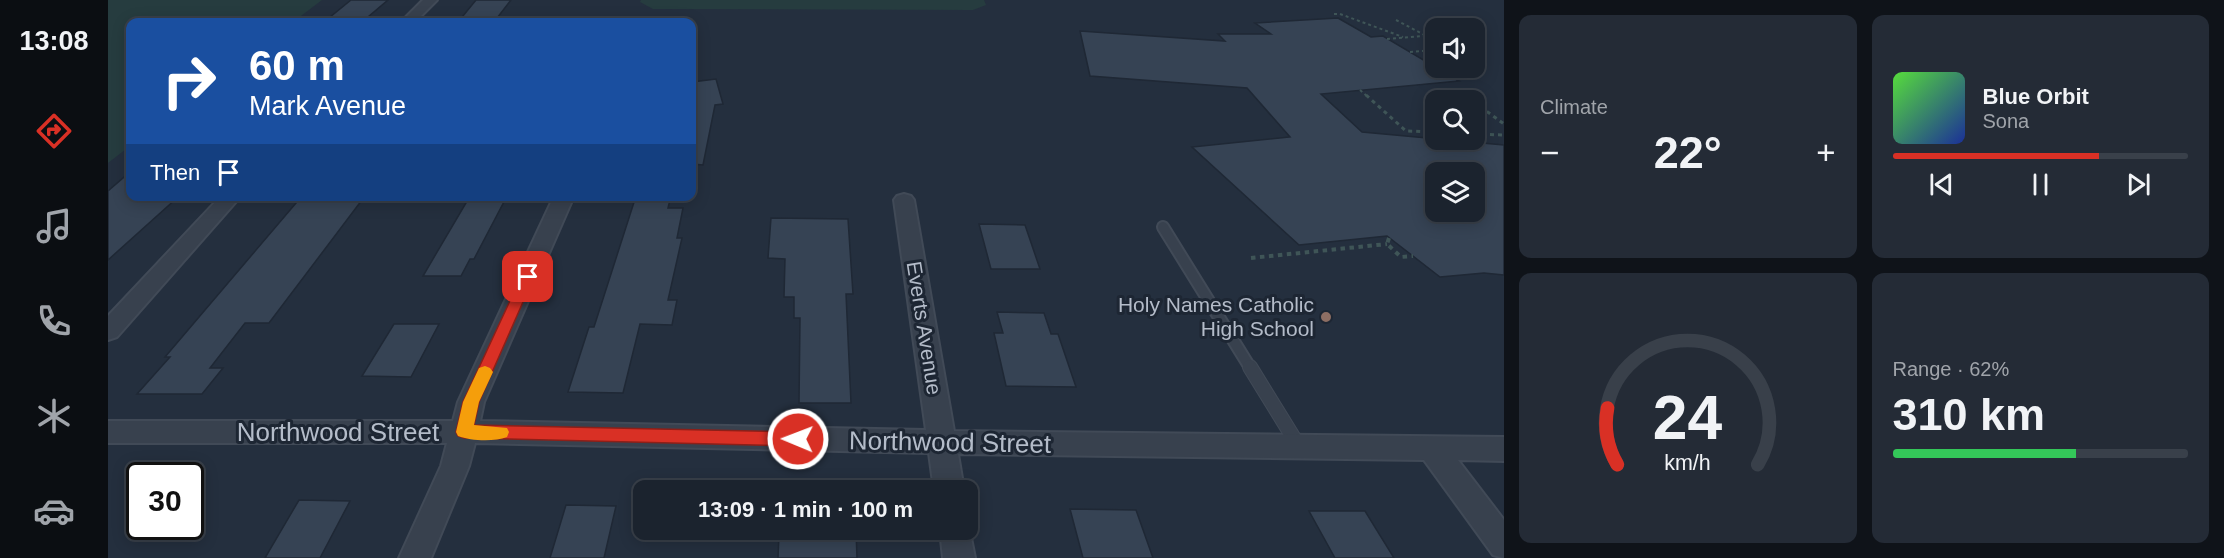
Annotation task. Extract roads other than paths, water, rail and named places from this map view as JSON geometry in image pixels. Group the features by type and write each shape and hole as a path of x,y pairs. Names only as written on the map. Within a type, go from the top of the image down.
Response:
{"street":[{"path":"412,18 431,0"},
{"name":"Everts Avenue","path":"904,200 947,480"},
{"path":"108,331 227,201"},
{"path":"415,558 454,466 471,402 562,201"},
{"name":"Northwood Street","path":"108,432 464,432 941,442 1504,448"},
{"path":"1432,448 1504,545"},
{"path":"956,540 959,558"}],"lane":[{"path":"1163,227 1298,445"}],"place":[{"name":"Holy Names Catholic High School","path":"1326,317"}]}
